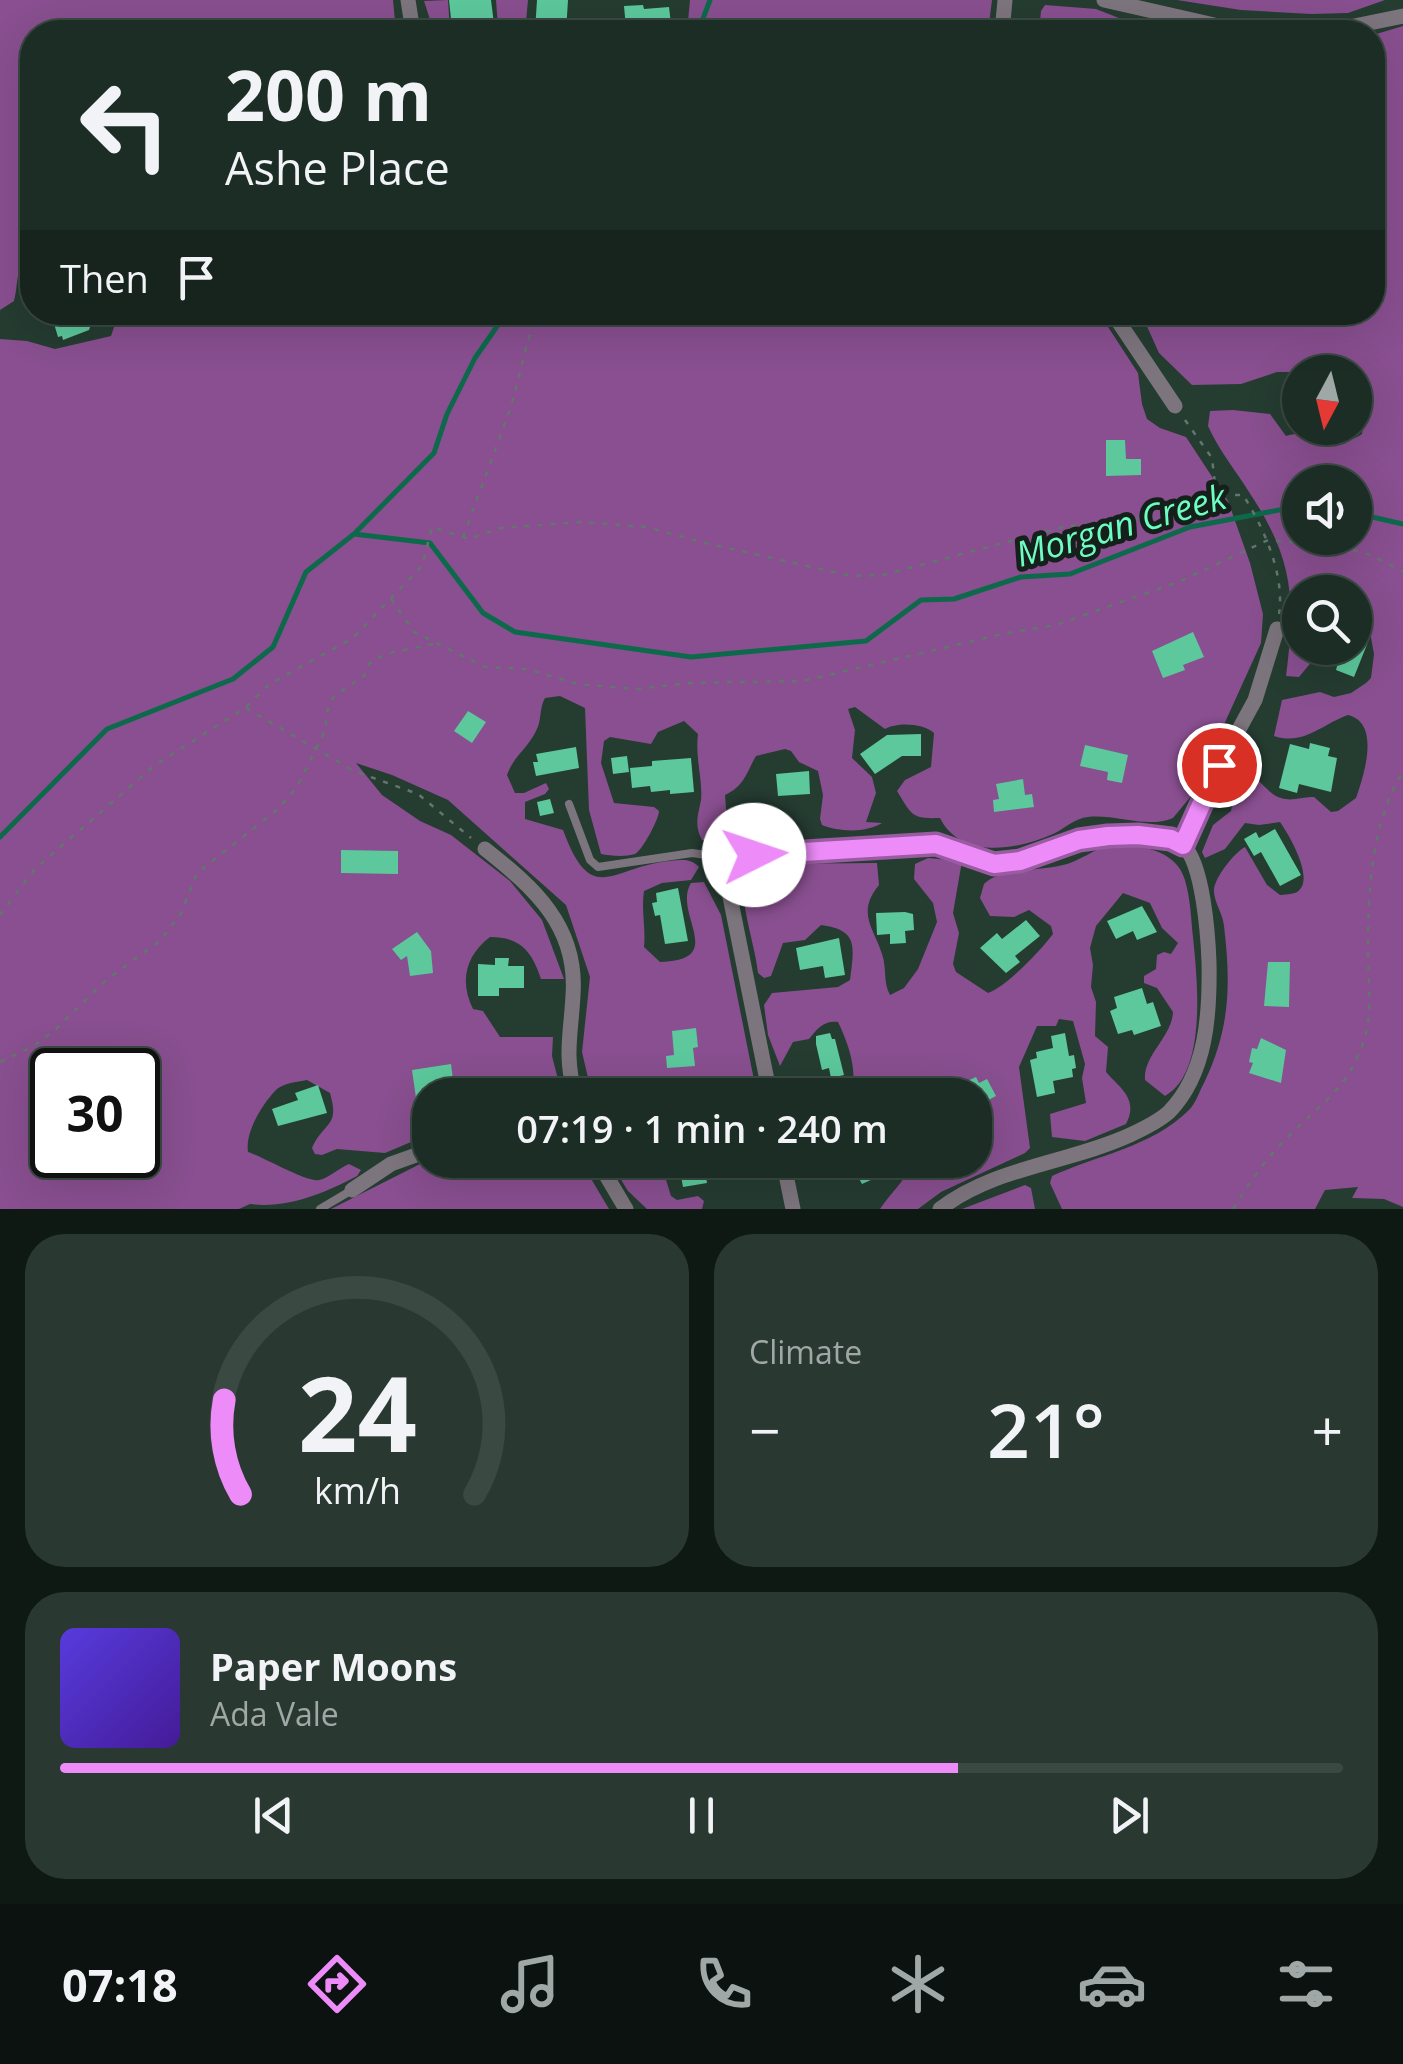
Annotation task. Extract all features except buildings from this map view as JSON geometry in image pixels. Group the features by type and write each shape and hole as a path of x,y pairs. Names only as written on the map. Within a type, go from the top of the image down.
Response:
{"street":[{"path":"1104,0 1192,20"},
{"path":"1121,325 1175,406"},
{"path":"1183,845 1207,788 1255,700 1278,628"},
{"path":"767,1078 722,857 936,844 994,864 1020,861 1079,840 1108,836 1138,835 1171,839 1183,845 1192,858 1208,925 1210,998 1204,1044 1192,1080 1168,1113 1140,1130 1106,1146 988,1183 940,1209"},
{"path":"485,850 539,894 567,945 574,976 566,1049 572,1078"},
{"path":"352,1190 392,1164 412,1157"},
{"path":"608,1178 626,1209"},
{"path":"787,1178 793,1209"}],"lane":[{"path":"569,804 590,860 598,867 692,853 722,857"},
{"path":"320,1209 352,1190"}],"path":[{"path":"463,537 511,407 533,325"},
{"path":"1175,406 1212,458 1216,495"},
{"path":"0,915 34,870 155,765 245,708 270,684 353,638 422,566 432,527 470,539 501,528 582,522 647,527 705,544 852,576 884,575 1062,527 1160,516 1208,494 1243,495 1268,540 1281,604 1278,628"},
{"path":"390,598 414,632 486,667 526,668 578,684 636,690 690,683 803,681 1056,625 1183,580 1268,540 1336,546 1371,555 1403,572"},
{"path":"0,1062 34,1046 106,980 161,940 181,913 197,874 277,810 297,787 316,750 334,696 364,676 369,664 385,654 433,644"},
{"path":"245,708 354,771 418,794 485,850"},
{"path":"1233,1209 1258,1169 1336,1094 1359,1056 1371,1011 1368,951 1374,857 1380,824 1403,772"}],"shaded area":[{"path":"0,0 393,0 395,20 20,20 20,270 14,301 0,310"},
{"path":"448,0 449,20 430,20 424,1"},
{"path":"496,0 528,0 526,20 497,20"},
{"path":"690,0 992,0 990,20 688,20"},
{"path":"1177,0 1385,0 1348,13 1311,14 1241,10"},
{"path":"1045,5 1096,9 1124,20 1040,20"},
{"path":"1403,26 1403,1207 1384,1199 1352,1198 1358,1187 1325,1190 1315,1209 1062,1209 1050,1183 1052,1176 1158,1133 1189,1110 1197,1097 1213,1063 1224,1025 1224,926 1214,889 1226,865 1245,847 1267,885 1280,895 1296,893 1302,886 1299,857 1280,822 1245,823 1225,849 1205,858 1202,852 1213,825 1231,811 1236,783 1248,775 1276,796 1314,797 1331,812 1356,798 1363,776 1367,739 1358,720 1348,715 1304,736 1274,736 1282,700 1320,692 1334,697 1351,693 1371,678 1372,575 1287,575 1264,516 1208,426 1210,411 1270,414 1282,430 1282,445 1372,445 1372,355 1282,355 1282,372 1241,384 1192,385 1159,353 1146,325 1385,325 1385,31"},
{"path":"115,325 1107,325 1138,373 1147,419 1186,437 1228,501 1263,614 1261,643 1192,795 1173,818 1153,822 1083,818 1039,840 1007,847 976,846 949,831 940,818 913,814 897,791 905,780 931,767 934,733 910,725 885,729 855,707 848,709 855,730 852,758 872,777 876,793 866,822 882,823 852,830 822,825 823,795 818,771 799,762 785,749 756,756 741,783 725,795 727,821 754,835 752,842 728,847 702,840 697,825 701,793 698,734 684,721 658,732 651,744 610,737 604,741 601,763 614,803 654,807 659,811 650,834 635,854 601,854 589,810 585,708 560,696 545,698 536,731 507,775 515,793 546,783 549,789 525,802 525,819 563,830 584,869 594,876 606,877 678,860 699,867 691,880 662,883 644,891 644,947 660,962 691,953 695,944 687,895 691,883 704,882 721,915 754,1078 588,1078 582,1052 590,977 566,905 448,800 356,763 382,795 420,821 451,835 510,881 542,920 564,979 541,979 533,961 517,943 490,937 470,960 466,988 473,1009 483,1011 500,1037 553,1037 552,1056 558,1078 412,1078 412,1142 385,1153 337,1149 315,1154 312,1148 332,1119 330,1093 307,1080 278,1088 252,1128 248,1152 313,1180 323,1179 349,1164 361,1170 357,1176 305,1198 278,1204 250,1204 239,1209 0,1209 0,339 55,349 111,336"},
{"path":"1287,665 1309,665 1299,677 1286,676"},
{"path":"1118,844 1168,857 1180,869 1191,911 1196,975 1194,1046 1179,1084 1165,1096 1145,1080 1148,1062 1168,1030 1173,1012 1157,988 1144,983 1144,976 1156,969 1157,955 1171,954 1178,943 1162,928 1150,903 1123,893 1096,926 1090,948 1095,1036 1108,1047 1106,1072 1129,1101 1126,1124 1085,1141 1052,1137 1050,1114 1086,1103 1082,1078 1085,1064 1073,1021 1059,1019 1056,1026 1037,1026 1019,1067 1030,1148 992,1168 992,1078 853,1078 851,1058 838,1022 825,1024 809,1039 793,1042 780,1066 768,1035 764,1005 772,993 838,987 850,980 853,949 842,931 821,925 805,940 783,943 771,976 764,978 758,973 745,906 745,869 760,864 877,863 879,885 868,912 890,995 904,988 918,969 937,922 933,903 914,879 915,864 928,858 962,861 953,913 959,933 953,964 956,972 988,993 1013,976 1053,934 1051,926 1029,910 1014,917 990,916 980,898 984,884 1011,872 1067,864"},
{"path":"412,1168 412,1178 591,1178 609,1209 331,1209"},
{"path":"620,1178 666,1178 671,1196 677,1200 698,1196 704,1201 702,1209 647,1209"},
{"path":"904,1178 971,1178 941,1192 918,1209 880,1209"},
{"path":"1025,1185 1031,1188 1035,1209 962,1209"}],"waterway":[{"name":"Morgan Creek","path":"702,20 710,0"},
{"name":"Morgan Creek","path":"355,533 434,453 447,414 475,358 498,325"},
{"name":"Morgan Creek","path":"0,837 107,729 233,679 273,647 306,572 354,534 430,543 483,613 515,632 691,657 866,641 921,600 954,599 1021,577 1070,574 1190,527 1282,509"},
{"name":"Morgan Creek","path":"1372,517 1403,524"}],"route":[{"path":"754,855 936,844 994,864 1020,861 1079,840 1108,836 1138,835 1171,839 1183,845 1219,765"}]}
